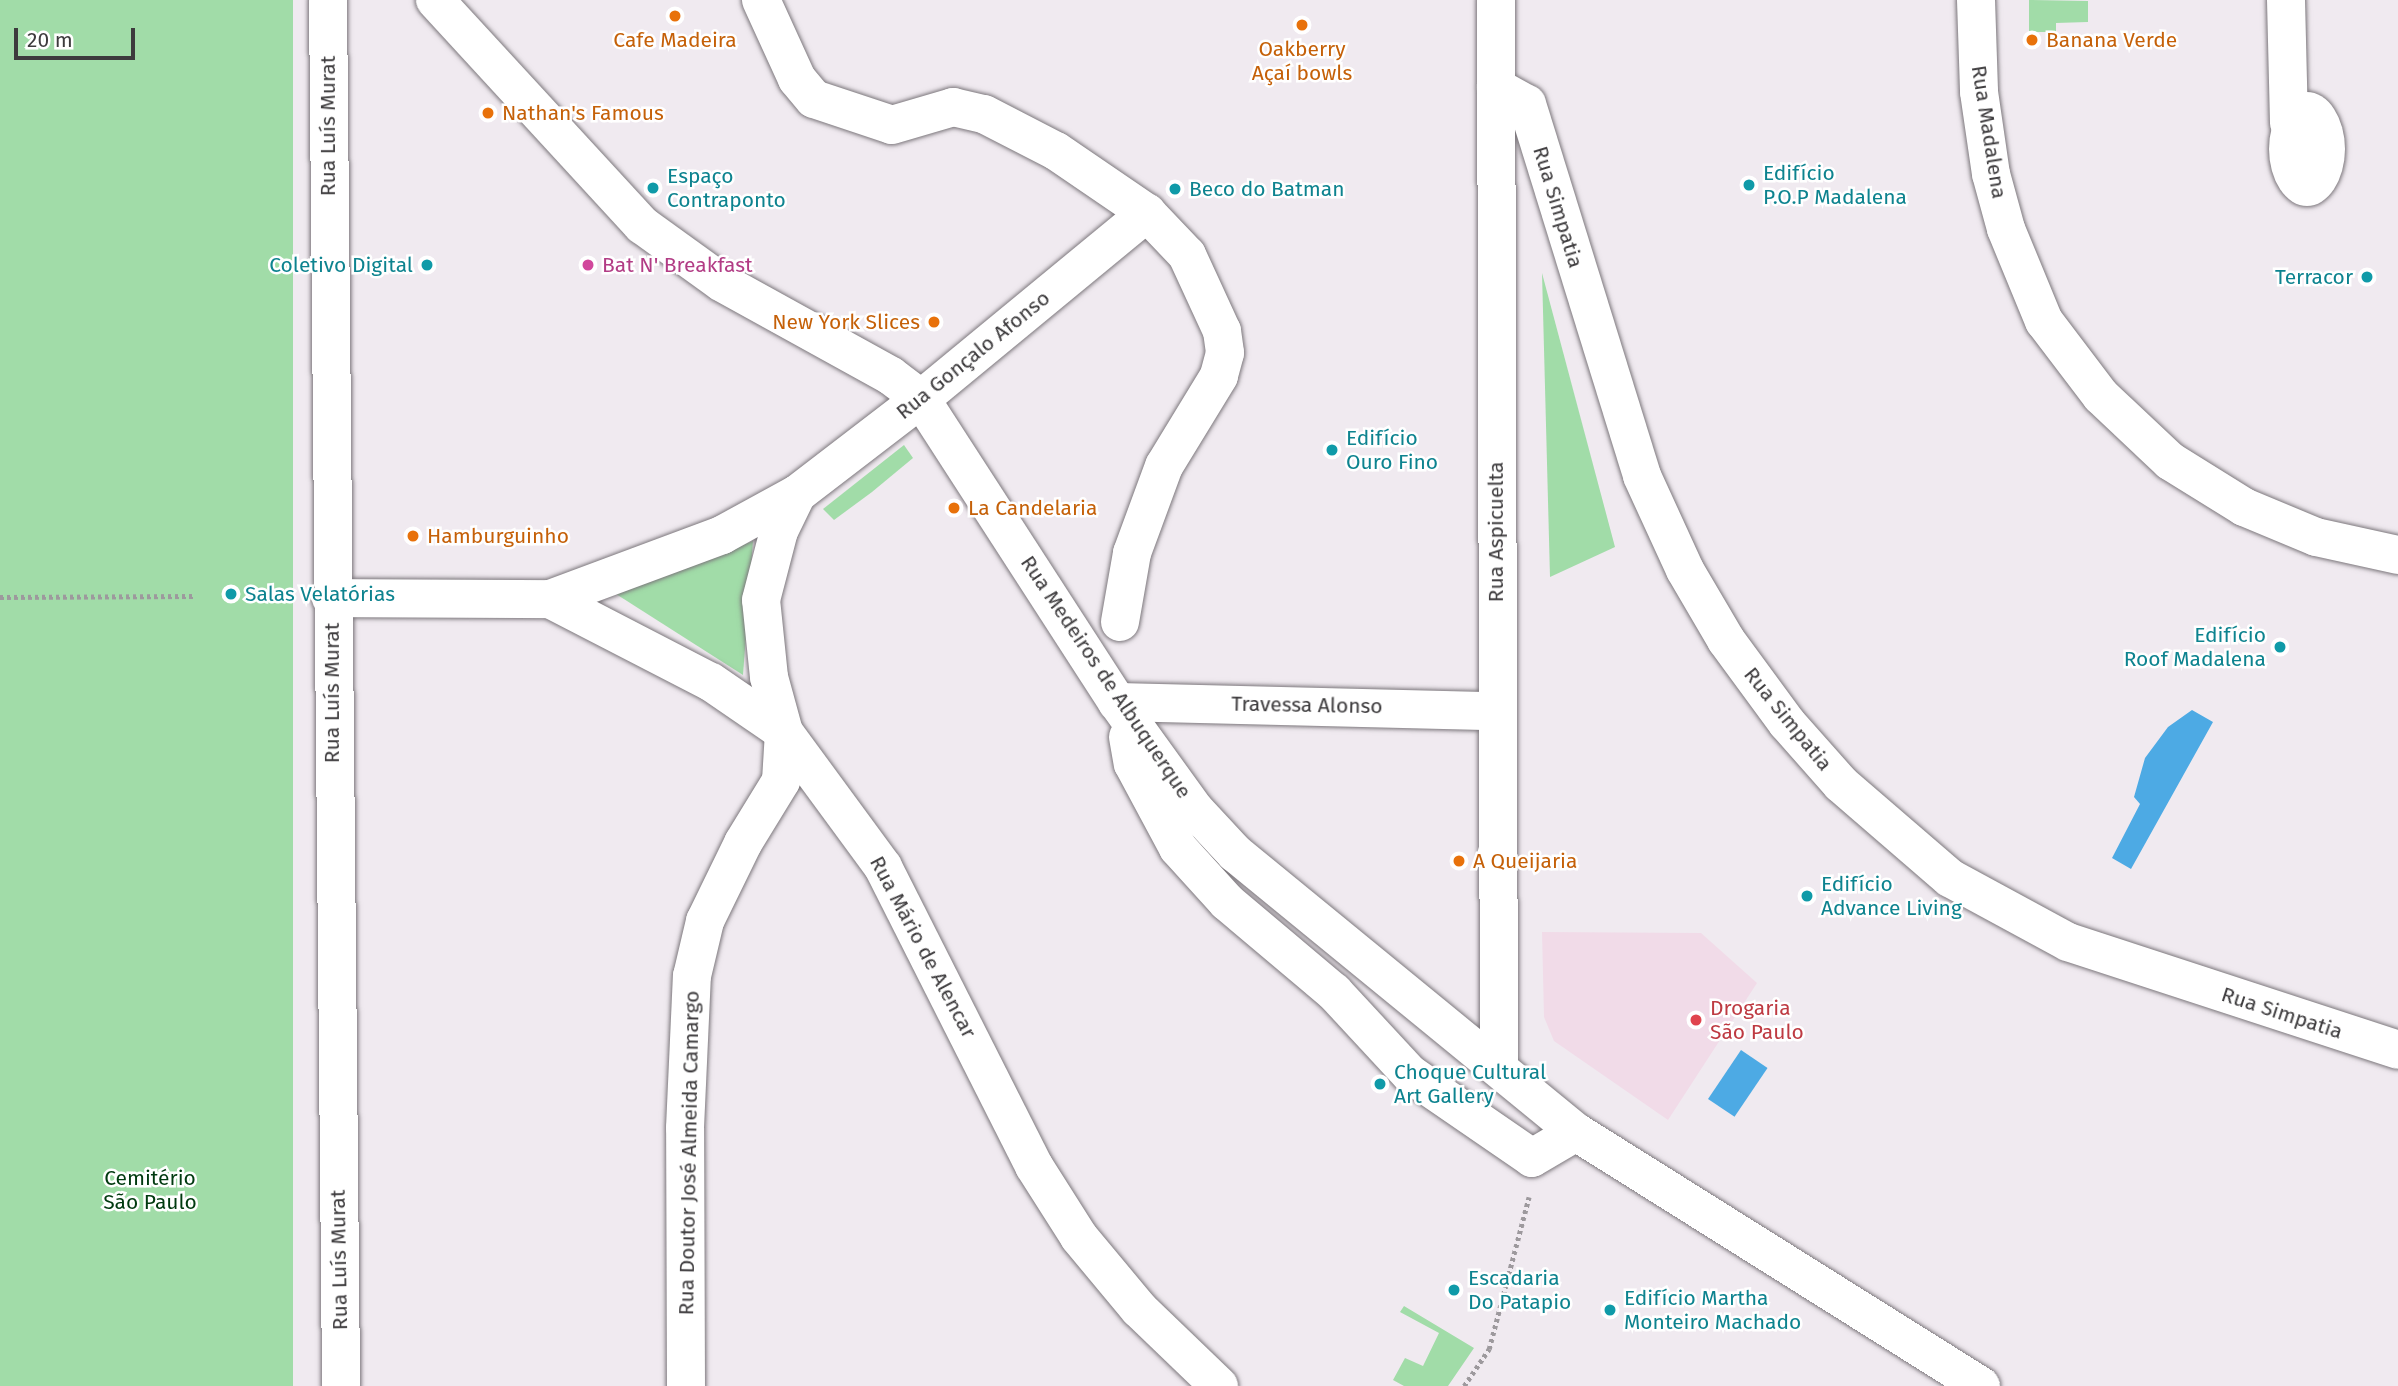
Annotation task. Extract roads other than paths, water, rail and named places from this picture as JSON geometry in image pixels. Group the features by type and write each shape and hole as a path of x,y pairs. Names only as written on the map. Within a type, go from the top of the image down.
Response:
{"street":[{"name":"Rua Luís Murat","path":"328,0 331,598 341,1386"},
{"name":"Rua Medeiros de Albuquerque","path":"435,0 642,225 722,282 891,376 922,399 1120,706 1195,810 1235,853 1499,1065 1576,1132 1981,1386"},
{"path":"761,0 797,79 825,106 892,125 968,108 1056,152 1147,213 1187,256 1223,331 1225,353 1219,376 1164,466 1132,553 1120,622"},
{"name":"Rua Aspicuelta","path":"1496,0 1499,1065"},
{"name":"Rua Madalena","path":"1976,0 1979,92 1991,174 2006,229 2052,332 2101,396 2170,461 2244,507 2316,537 2398,555"},
{"path":"2286,0 2289,123"},
{"name":"Rua Simpatia","path":"1496,87 1527,104 1642,476 1685,570 1726,640 1787,723 1841,783 1950,878 2068,942 2398,1050"},
{"name":"Rua Gonçalo Afonso","path":"550,599 722,535 797,494 922,399 1147,213"},
{"name":"Rua Gonçalo Afonso","path":"784,732 769,677 761,600 779,531 797,494"},
{"path":"331,598 550,599 711,682 784,732"},
{"path":"1120,706 1133,764 1178,848 1227,902 1334,992 1410,1074 1518,1152 1539,1157 1576,1132"},
{"name":"Travessa Alonso","path":"1120,706 1496,711"},
{"name":"Rua Doutor José Almeida Camargo","path":"686,1386 686,1090 692,976 705,921 797,777 784,732"},
{"name":"Rua Mário de Alencar","path":"797,777 883,867 1034,1166 1079,1237 1139,1309 1219,1386"}],"water":[{"path":"2192,710 2213,722 2131,869 2112,858 2140,804 2134,797 2145,758 2168,727"},
{"path":"1741,1050 1768,1068 1735,1117 1708,1099"}],"place":[{"name":"Cafe Madeira","path":"675,16"},
{"name":"Oakberry Açaí bowls","path":"1302,25"},
{"name":"Banana Verde","path":"2032,40"},
{"name":"Nathan's Famous","path":"488,113"},
{"name":"Edifício P.O.P Madalena","path":"1749,185"},
{"name":"Espaço Contraponto","path":"653,188"},
{"name":"Beco do Batman","path":"1175,189"},
{"name":"Coletivo Digital","path":"427,265"},
{"name":"Bat N' Breakfast","path":"588,265"},
{"name":"Terracor","path":"2367,277"},
{"name":"New York Slices","path":"934,322"},
{"name":"Edifício Ouro Fino","path":"1332,450"},
{"name":"La Candelaria","path":"954,508"},
{"name":"Hamburguinho","path":"413,536"},
{"name":"Salas Velatórias","path":"231,594"},
{"name":"Edifício Roof Madalena","path":"2280,647"},
{"name":"A Queijaria","path":"1459,861"},
{"name":"Edifício Advance Living","path":"1807,896"},
{"name":"Drogaria São Paulo","path":"1696,1020"},
{"name":"Choque Cultural Art Gallery","path":"1380,1084"},
{"name":"Escadaria Do Patapio","path":"1454,1290"},
{"name":"Edifício Martha Monteiro Machado","path":"1610,1310"}],"park label":[{"name":"Cemitério São Paulo","path":"150,1190"}]}
